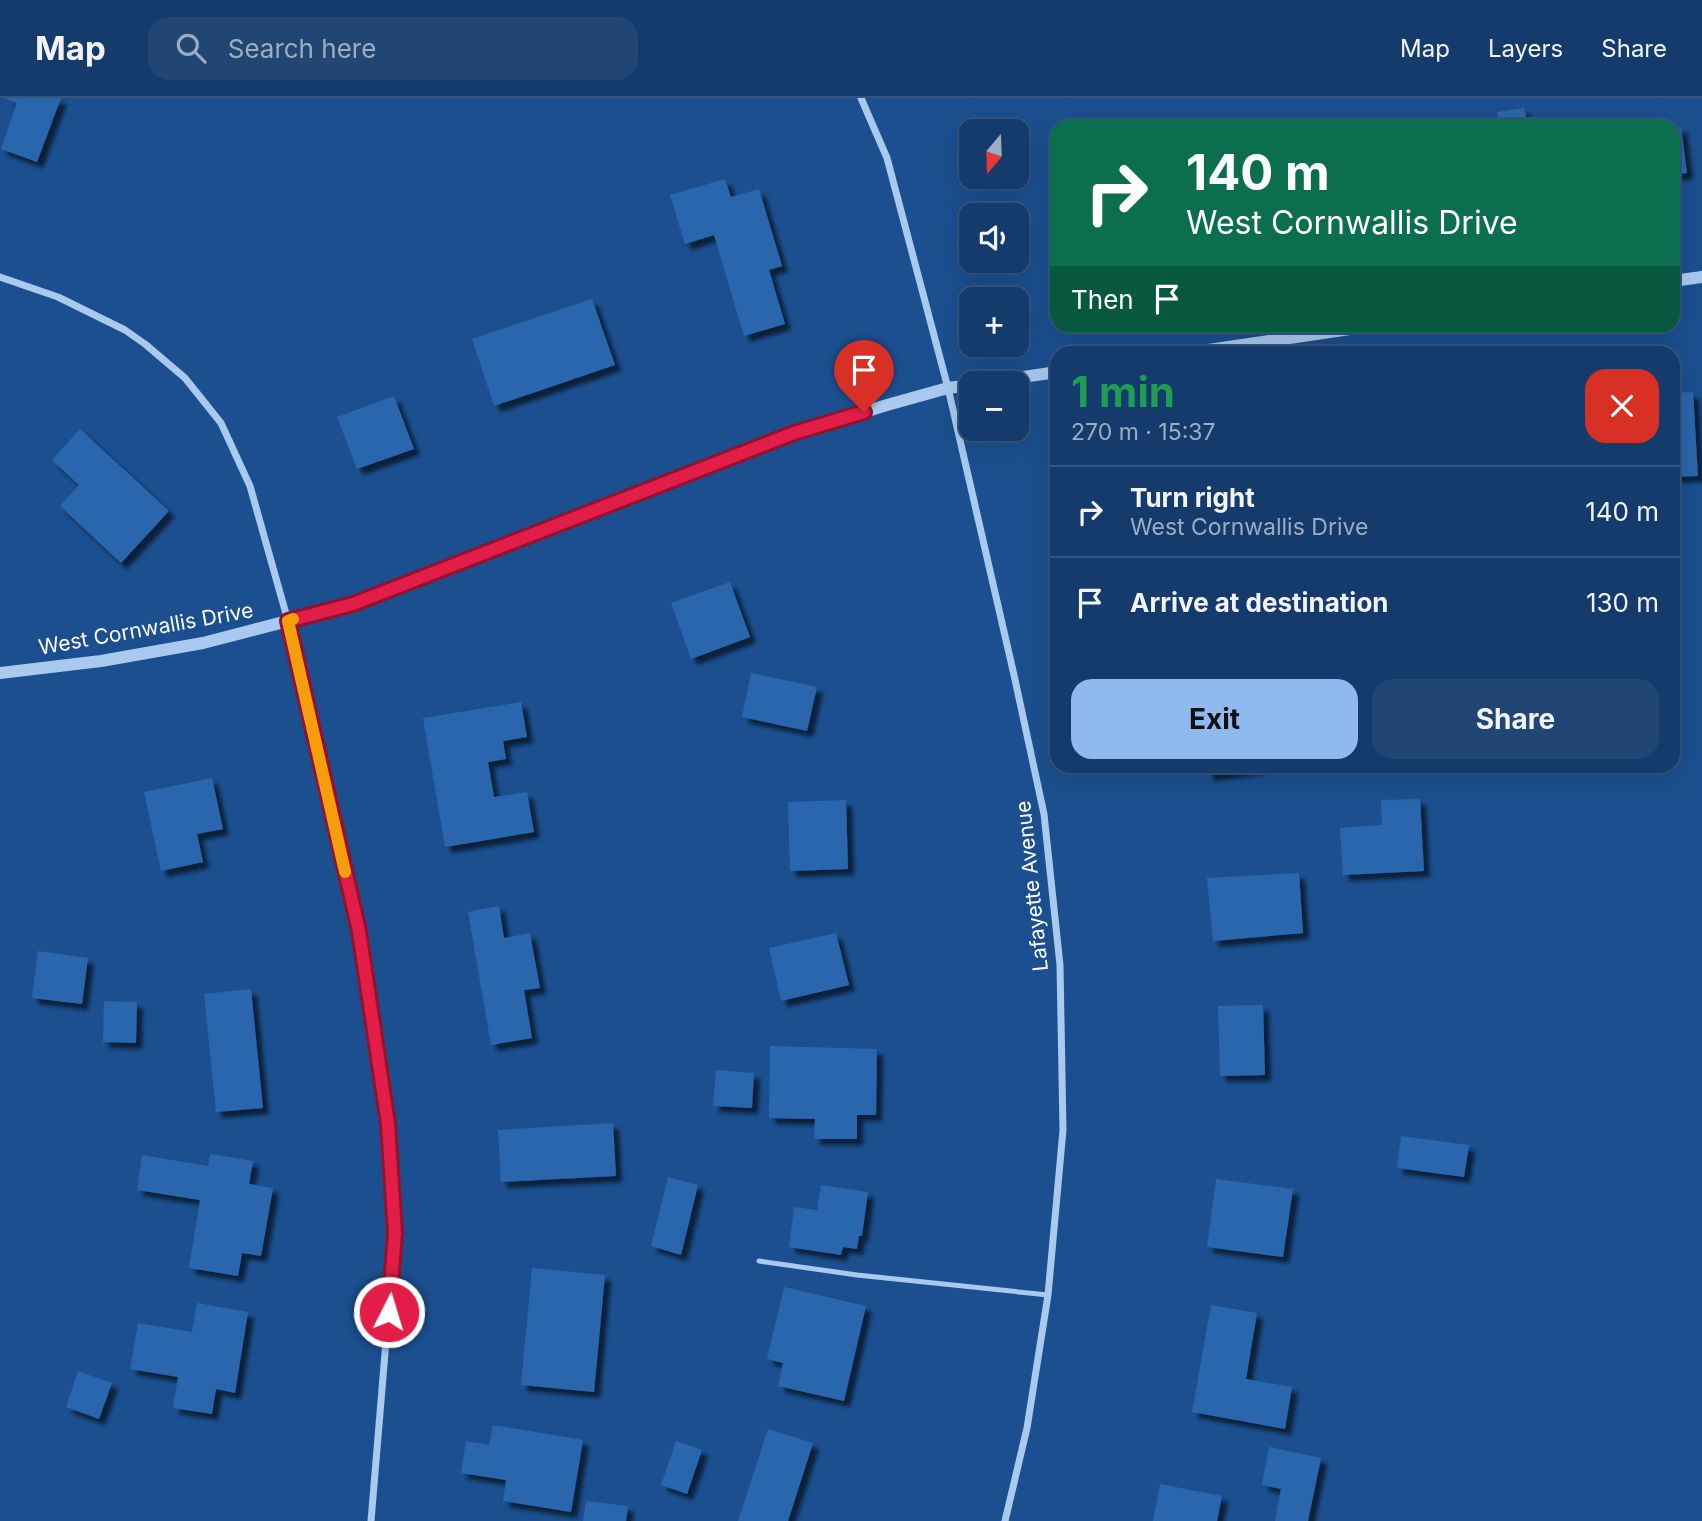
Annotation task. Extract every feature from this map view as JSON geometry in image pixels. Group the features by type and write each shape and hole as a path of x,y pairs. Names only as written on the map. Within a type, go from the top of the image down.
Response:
{"street":[{"name":"Lafayette Avenue","path":"861,98 887,158 948,388 1014,675 1044,814 1060,965 1063,1129 1048,1296 1027,1428 1005,1521"},
{"path":"0,277 58,297 125,330 145,344 185,378 221,423 250,486 288,621 359,931 388,1124 395,1233 371,1521"},
{"path":"1680,280 1702,277"},
{"path":"1235,346 1323,333"},
{"path":"1029,376 1050,373"},
{"name":"West Cornwallis Drive","path":"0,673 102,661 203,643 353,604 794,433 959,387"}],"lane":[{"path":"760,1261 857,1275 1048,1296"}],"building":[{"path":"4,98 61,98 37,162 1,149 17,103"},
{"path":"1524,108 1526,119 1498,119 1497,112"},
{"path":"1680,127 1687,173 1680,174"},
{"path":"725,179 731,197 759,189 782,266 769,270 785,324 744,336 714,235 685,244 670,195"},
{"path":"592,299 615,365 494,406 472,339"},
{"path":"1693,392 1698,476 1680,477 1680,393"},
{"path":"394,396 414,449 357,469 337,417"},
{"path":"80,429 169,511 121,563 60,506 79,485 52,460"},
{"path":"730,582 750,637 691,659 671,603"},
{"path":"751,673 817,687 807,731 742,717"},
{"path":"521,702 527,737 503,741 506,759 488,762 494,797 527,792 534,832 445,847 423,718"},
{"path":"212,778 223,829 197,834 203,862 161,871 144,792"},
{"path":"1420,799 1424,871 1343,875 1340,828 1382,825 1381,800"},
{"path":"846,800 848,869 790,871 788,802"},
{"path":"1299,873 1303,933 1213,941 1207,878"},
{"path":"499,906 504,938 530,933 540,988 524,990 532,1038 491,1045 468,912"},
{"path":"836,933 849,985 781,1001 769,948"},
{"path":"38,951 88,958 82,1004 32,998"},
{"path":"251,989 263,1108 216,1112 204,994"},
{"path":"104,1001 137,1002 136,1043 103,1042"},
{"path":"1263,1005 1265,1075 1220,1076 1218,1006"},
{"path":"770,1046 877,1049 876,1115 857,1115 857,1139 814,1139 815,1119 769,1118"},
{"path":"716,1070 754,1073 752,1108 713,1106"},
{"path":"613,1123 616,1176 501,1182 498,1130"},
{"path":"1401,1136 1469,1145 1464,1177 1397,1168"},
{"path":"210,1154 253,1161 249,1184 273,1188 261,1256 242,1253 238,1276 189,1268 200,1200 137,1190 142,1155 208,1166"},
{"path":"668,1177 698,1185 681,1255 651,1246"},
{"path":"1216,1179 1293,1189 1283,1257 1207,1247"},
{"path":"821,1185 868,1192 862,1236 859,1236 857,1249 843,1247 841,1255 789,1247 794,1207 817,1210"},
{"path":"532,1268 605,1275 594,1392 521,1385"},
{"path":"784,1287 866,1306 844,1401 778,1386 783,1363 767,1359"},
{"path":"197,1303 248,1312 235,1393 216,1389 212,1414 173,1408 178,1377 130,1369 138,1323 192,1332"},
{"path":"1211,1305 1257,1313 1246,1379 1292,1387 1285,1429 1192,1412"},
{"path":"78,1371 112,1383 99,1419 66,1407"},
{"path":"493,1425 583,1440 571,1512 503,1501 506,1480 461,1473 466,1441 489,1445"},
{"path":"768,1429 813,1443 788,1521 738,1521"},
{"path":"676,1441 702,1450 687,1494 661,1485"},
{"path":"1269,1447 1321,1458 1308,1521 1275,1521 1281,1489 1262,1485"},
{"path":"1160,1484 1222,1496 1217,1521 1153,1521"},
{"path":"586,1501 628,1506 626,1521 583,1521"}],"slow traffic":[{"path":"293,619 288,621 295,657 345,872"}],"route":[{"path":"389,1312 395,1233 388,1124 359,931 288,621 353,604 794,433 864,412"}]}
